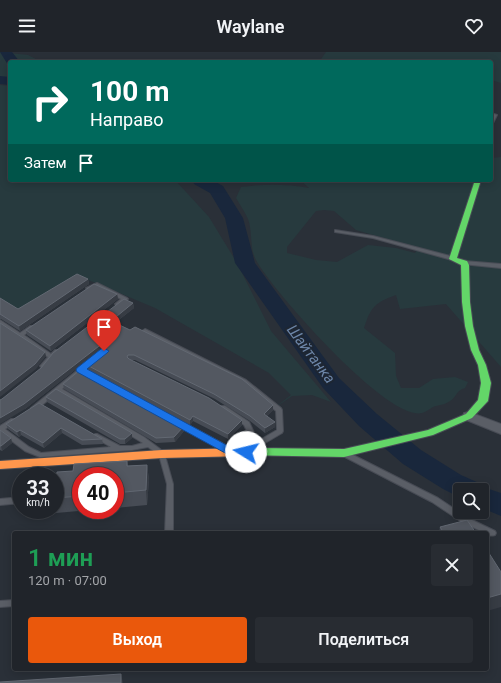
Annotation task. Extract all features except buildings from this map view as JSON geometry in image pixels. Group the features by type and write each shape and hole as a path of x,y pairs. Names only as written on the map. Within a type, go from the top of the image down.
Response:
{"street":[{"path":"0,465 162,454 230,452 259,449 344,453 430,433 469,416 483,401 486,383 482,365 475,350 469,326 464,263 453,259 477,182"},
{"path":"469,416 501,429"}],"lane":[{"path":"493,119 495,115"},
{"path":"338,231 373,237 453,259"},
{"path":"464,263 501,266"},
{"path":"85,291 97,285 125,299 113,308"},
{"path":"0,322 51,356"},
{"path":"20,335 40,322"},
{"path":"145,331 244,381 279,410 280,431 259,449 247,424 218,404"},
{"path":"39,371 51,356 63,346"},
{"path":"28,412 98,356"},
{"path":"81,370 230,452"},
{"path":"57,389 149,444 162,454 170,484 169,531"},
{"path":"40,403 46,407"},
{"path":"16,419 0,430 27,449 40,454 149,444"},
{"path":"92,433 118,448"},
{"path":"344,453 435,500 465,520 488,531"},
{"path":"0,502 12,501"},
{"path":"0,604 12,603"}],"green space":[{"path":"0,52 28,55 38,60 8,60 8,80 0,80"},
{"path":"326,52 501,52 501,83 493,81 493,60 320,60"},
{"path":"0,85 8,86 8,182 177,182 209,217 237,263 271,331 331,402 312,395 292,396 273,409 291,395 269,373 155,308 79,276 21,310 0,300"},
{"path":"501,157 501,367 446,304 400,309 396,295 378,303 371,310 364,328 395,353 396,376 401,388 419,388 433,379 455,377 468,382 465,388 459,391 446,403 433,407 425,412 422,413 406,410 384,397 332,351 266,276 256,260 252,250 248,219 236,198 241,187 275,185 309,188 302,182 493,182 493,158","holes":["316,211 334,211 356,230 418,248 415,253 396,248 368,245 337,262 316,260 287,253 287,247"]}],"waterway":[{"name":"Шайтанка","path":"5,52 11,60"},
{"name":"Шайтанка","path":"0,80 8,81"},
{"name":"Шайтанка","path":"203,182 217,190 234,218 245,263 331,383 368,420 412,457 454,483"},
{"name":"Шайтанка","path":"489,499 501,505"}],"traffic: fast":[{"path":"246,452 344,453 430,433 469,416 483,401 486,383 482,365 475,350 469,326 466,302 465,265 464,263 453,259 477,182"}],"traffic: slow":[{"path":"0,465 162,454 246,452"}],"route":[{"path":"104,351 81,370 219,444 230,452 246,452"}]}
